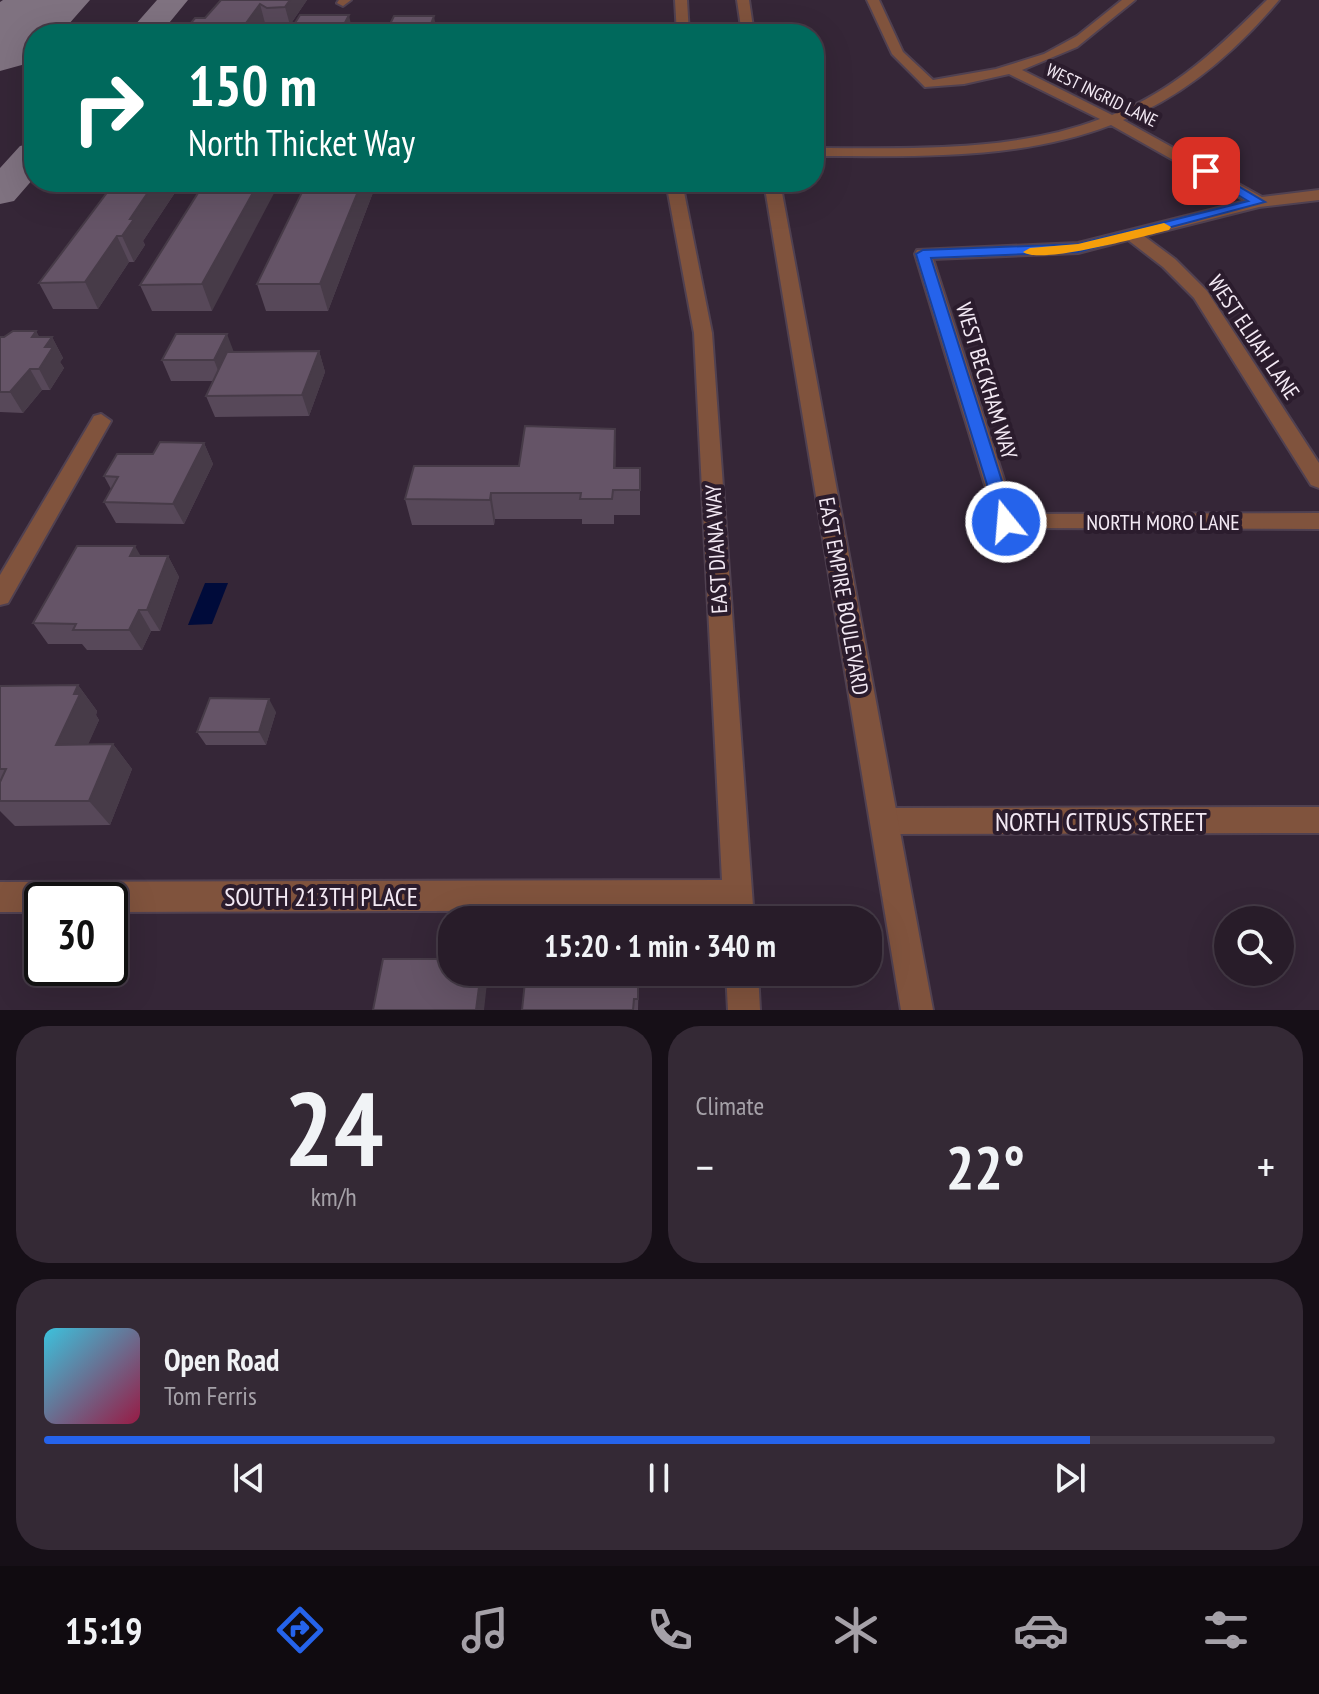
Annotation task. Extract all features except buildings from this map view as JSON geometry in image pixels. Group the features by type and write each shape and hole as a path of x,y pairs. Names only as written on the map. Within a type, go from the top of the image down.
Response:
{"street":[{"path":"681,0 682,24"},
{"path":"743,0 747,24"},
{"path":"873,0 898,54 930,84 1011,70 1063,49 1129,0"},
{"path":"824,152 972,148 1048,137 1110,120 1155,101 1189,80 1273,0"},
{"name":"WEST INGRID LANE","path":"1011,70 1179,155 1259,202"},
{"name":"EAST DIANA WAY","path":"675,192 678,231 700,307 703,333 738,906"},
{"name":"EAST EMPIRE BOULEVARD","path":"774,192 917,1010"},
{"path":"1133,236 1259,202 1319,195"},
{"name":"WEST BECKHAM WAY","path":"1006,522 923,254 1065,249 1133,236"},
{"name":"WEST ELIJAH LANE","path":"1133,236 1169,263 1201,295 1319,480"},
{"path":"0,596 101,421"},
{"name":"NORTH MORO LANE","path":"1006,522 1319,521"},
{"name":"NORTH CITRUS STREET","path":"884,821 1319,820"},
{"name":"SOUTH 213TH PLACE","path":"0,897 604,906"},
{"path":"743,986 744,1010"}],"shaded area":[{"path":"205,583 228,583 212,624 188,625"}],"taxiway":[{"path":"0,18 21,0"},
{"path":"152,24 173,0"},
{"path":"0,192 24,165"}],"runway":[{"path":"25,24 52,0"},
{"path":"0,46 24,25"}],"slow traffic":[{"path":"1030,252 1078,248 1164,227"}],"route":[{"path":"1006,522 923,254 1078,248 1259,202 1206,171"}]}
